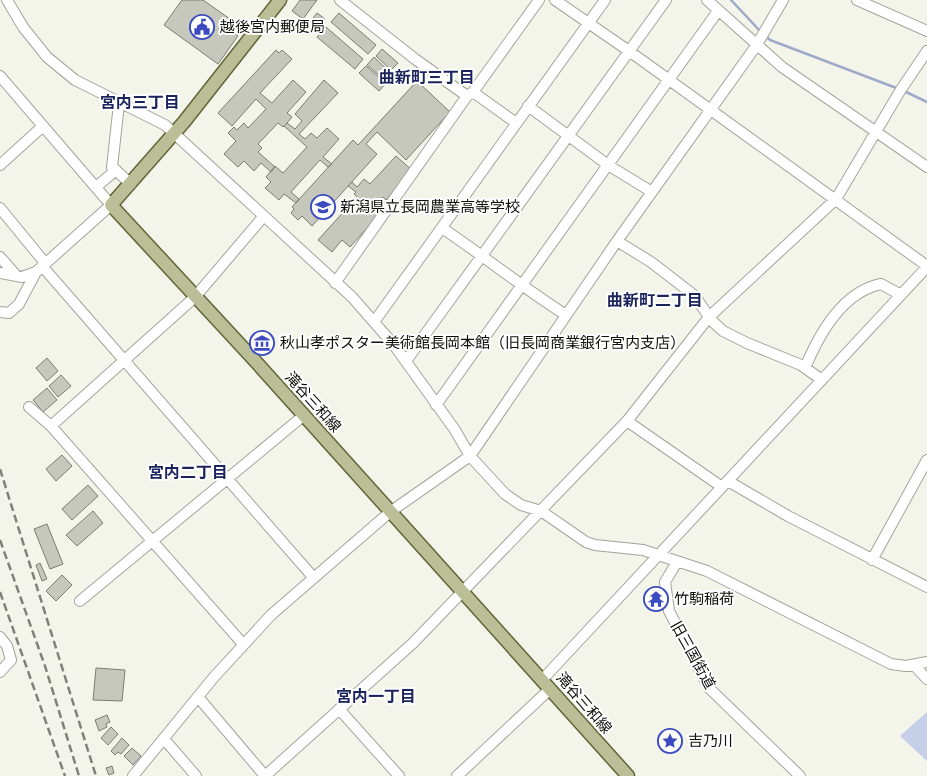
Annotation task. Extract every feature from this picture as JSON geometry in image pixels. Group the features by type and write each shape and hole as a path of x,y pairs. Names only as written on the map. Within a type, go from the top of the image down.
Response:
{"main road":[{"path":"111,205 175,133 280,0"},
{"name":"滝谷三和線","path":"111,205 628,776"}],"street":[{"path":"6,0 23,27 48,57 75,80 119,104 165,125 352,297 406,361 455,430 470,456 505,494 521,504 541,511 586,542 595,546 634,548 712,574 891,664 898,666 927,662"},
{"path":"340,0 415,59 516,123"},
{"path":"336,283 539,0"},
{"path":"456,776 546,685 657,556 927,266 629,51 555,0"},
{"path":"374,322 605,0"},
{"path":"406,361 666,0"},
{"path":"707,0 756,46 804,84 927,167"},
{"path":"133,776 242,644 271,615 390,512 470,456 617,241 756,46 783,0"},
{"path":"857,0 927,31"},
{"path":"436,405 670,81 718,11"},
{"path":"198,697 265,776 413,643 541,511 573,474 627,421 709,317 836,200 875,133 927,51"},
{"path":"0,76 111,205 41,267 22,276 0,273"},
{"path":"119,104 111,160 112,167 131,184"},
{"path":"528,106 608,165 652,192"},
{"path":"0,165 43,126"},
{"path":"96,187 116,170"},
{"path":"0,208 41,267 313,577"},
{"path":"50,426 195,297 263,217"},
{"path":"442,228 483,256 522,287 566,315"},
{"path":"617,241 651,262 695,296 716,326 730,335 805,368 822,380"},
{"path":"0,257 16,274"},
{"path":"0,312 9,313 16,308 41,267"},
{"path":"805,368 828,323 841,307 861,291 881,284 900,295"},
{"path":"29,407 50,426 242,644"},
{"path":"80,601 303,416"},
{"path":"627,421 725,484 927,587"},
{"path":"872,560 927,460"},
{"name":"旧三国街道","path":"677,562 665,582 669,611 709,688 800,776"},
{"path":"0,637 7,646 11,660 0,672"},
{"path":"914,665 927,679"},
{"path":"339,709 399,776"},
{"path":"164,740 196,776"}],"shaded area":[{"path":"927,712 927,761 900,736"}],"building":[{"path":"182,0 203,0 230,19 224,26 238,36 218,64 164,25"},
{"path":"300,0 317,0 303,19 292,11"},
{"path":"317,13 325,19 318,28 310,22"},
{"path":"339,13 376,45 368,54 331,22"},
{"path":"326,27 363,59 355,69 317,37"},
{"path":"382,49 398,63 391,70 376,56"},
{"path":"276,50 279,53 282,50 292,59 260,93 272,103 293,80 306,92 287,113 292,117 287,123 283,127 278,123 258,144 262,148 258,152 275,167 271,172 261,163 254,171 244,161 238,167 224,154 236,141 228,133 234,127 237,130 244,123 248,128 266,109 256,99 232,126 218,113"},
{"path":"374,57 393,75 387,82 367,65"},
{"path":"366,66 386,83 379,91 359,73"},
{"path":"324,80 338,93 299,134 305,139 311,133 317,138 327,128 339,139 323,157 332,164 328,167 320,160 291,192 299,199 296,203 284,194 279,200 265,188 271,182 266,177 275,166 283,173 307,147 284,126 287,123 295,129 302,121 295,114"},
{"path":"417,81 450,112 406,160 377,132 366,144 377,154 312,226 302,216 298,220 291,213 294,209 292,207 353,140 358,145"},
{"path":"396,156 413,171 386,200 383,197 381,199 388,205 350,247 342,240 332,252 318,240 357,197 354,194 356,192 348,186 352,182 357,187 364,179 370,184"},
{"path":"47,358 58,371 47,381 36,368"},
{"path":"61,375 71,386 58,397 49,386"},
{"path":"47,388 57,400 43,412 33,400"},
{"path":"62,455 72,466 56,481 46,469"},
{"path":"88,485 98,496 72,520 62,509"},
{"path":"93,511 103,523 77,546 66,535"},
{"path":"47,524 63,564 50,569 34,529"},
{"path":"40,563 47,579 42,581 36,565"},
{"path":"62,575 72,585 56,601 46,591"},
{"path":"96,668 125,670 122,701 93,700"},
{"path":"107,715 110,722 106,724 107,727 99,731 95,720"},
{"path":"111,727 118,734 108,745 101,738"},
{"path":"122,738 129,745 121,754 118,752 115,755 111,751"},
{"path":"132,748 141,756 133,765 124,756"},
{"path":"112,766 114,773 109,775 106,768"}],"waterway":[{"path":"731,0 761,32"},
{"path":"765,35 770,40 899,89"},
{"path":"904,91 927,102"}],"railway":[{"path":"0,469 96,776"},
{"path":"0,540 45,666 79,776"},
{"path":"0,592 65,776"}],"place":[{"name":"越後宮内郵便局","path":"202,27"},
{"name":"新潟県立長岡農業高等学校","path":"323,207"},
{"name":"秋山孝ポスター美術館長岡本館（旧長岡商業銀行宮内支店）","path":"262,343"},
{"name":"竹駒稲荷","path":"656,599"},
{"name":"吉乃川","path":"670,741"}],"district":[{"name":"曲新町三丁目","path":"427,77"},
{"name":"宮内三丁目","path":"140,102"},
{"name":"曲新町二丁目","path":"655,300"},
{"name":"宮内二丁目","path":"188,472"},
{"name":"宮内一丁目","path":"376,696"}]}
